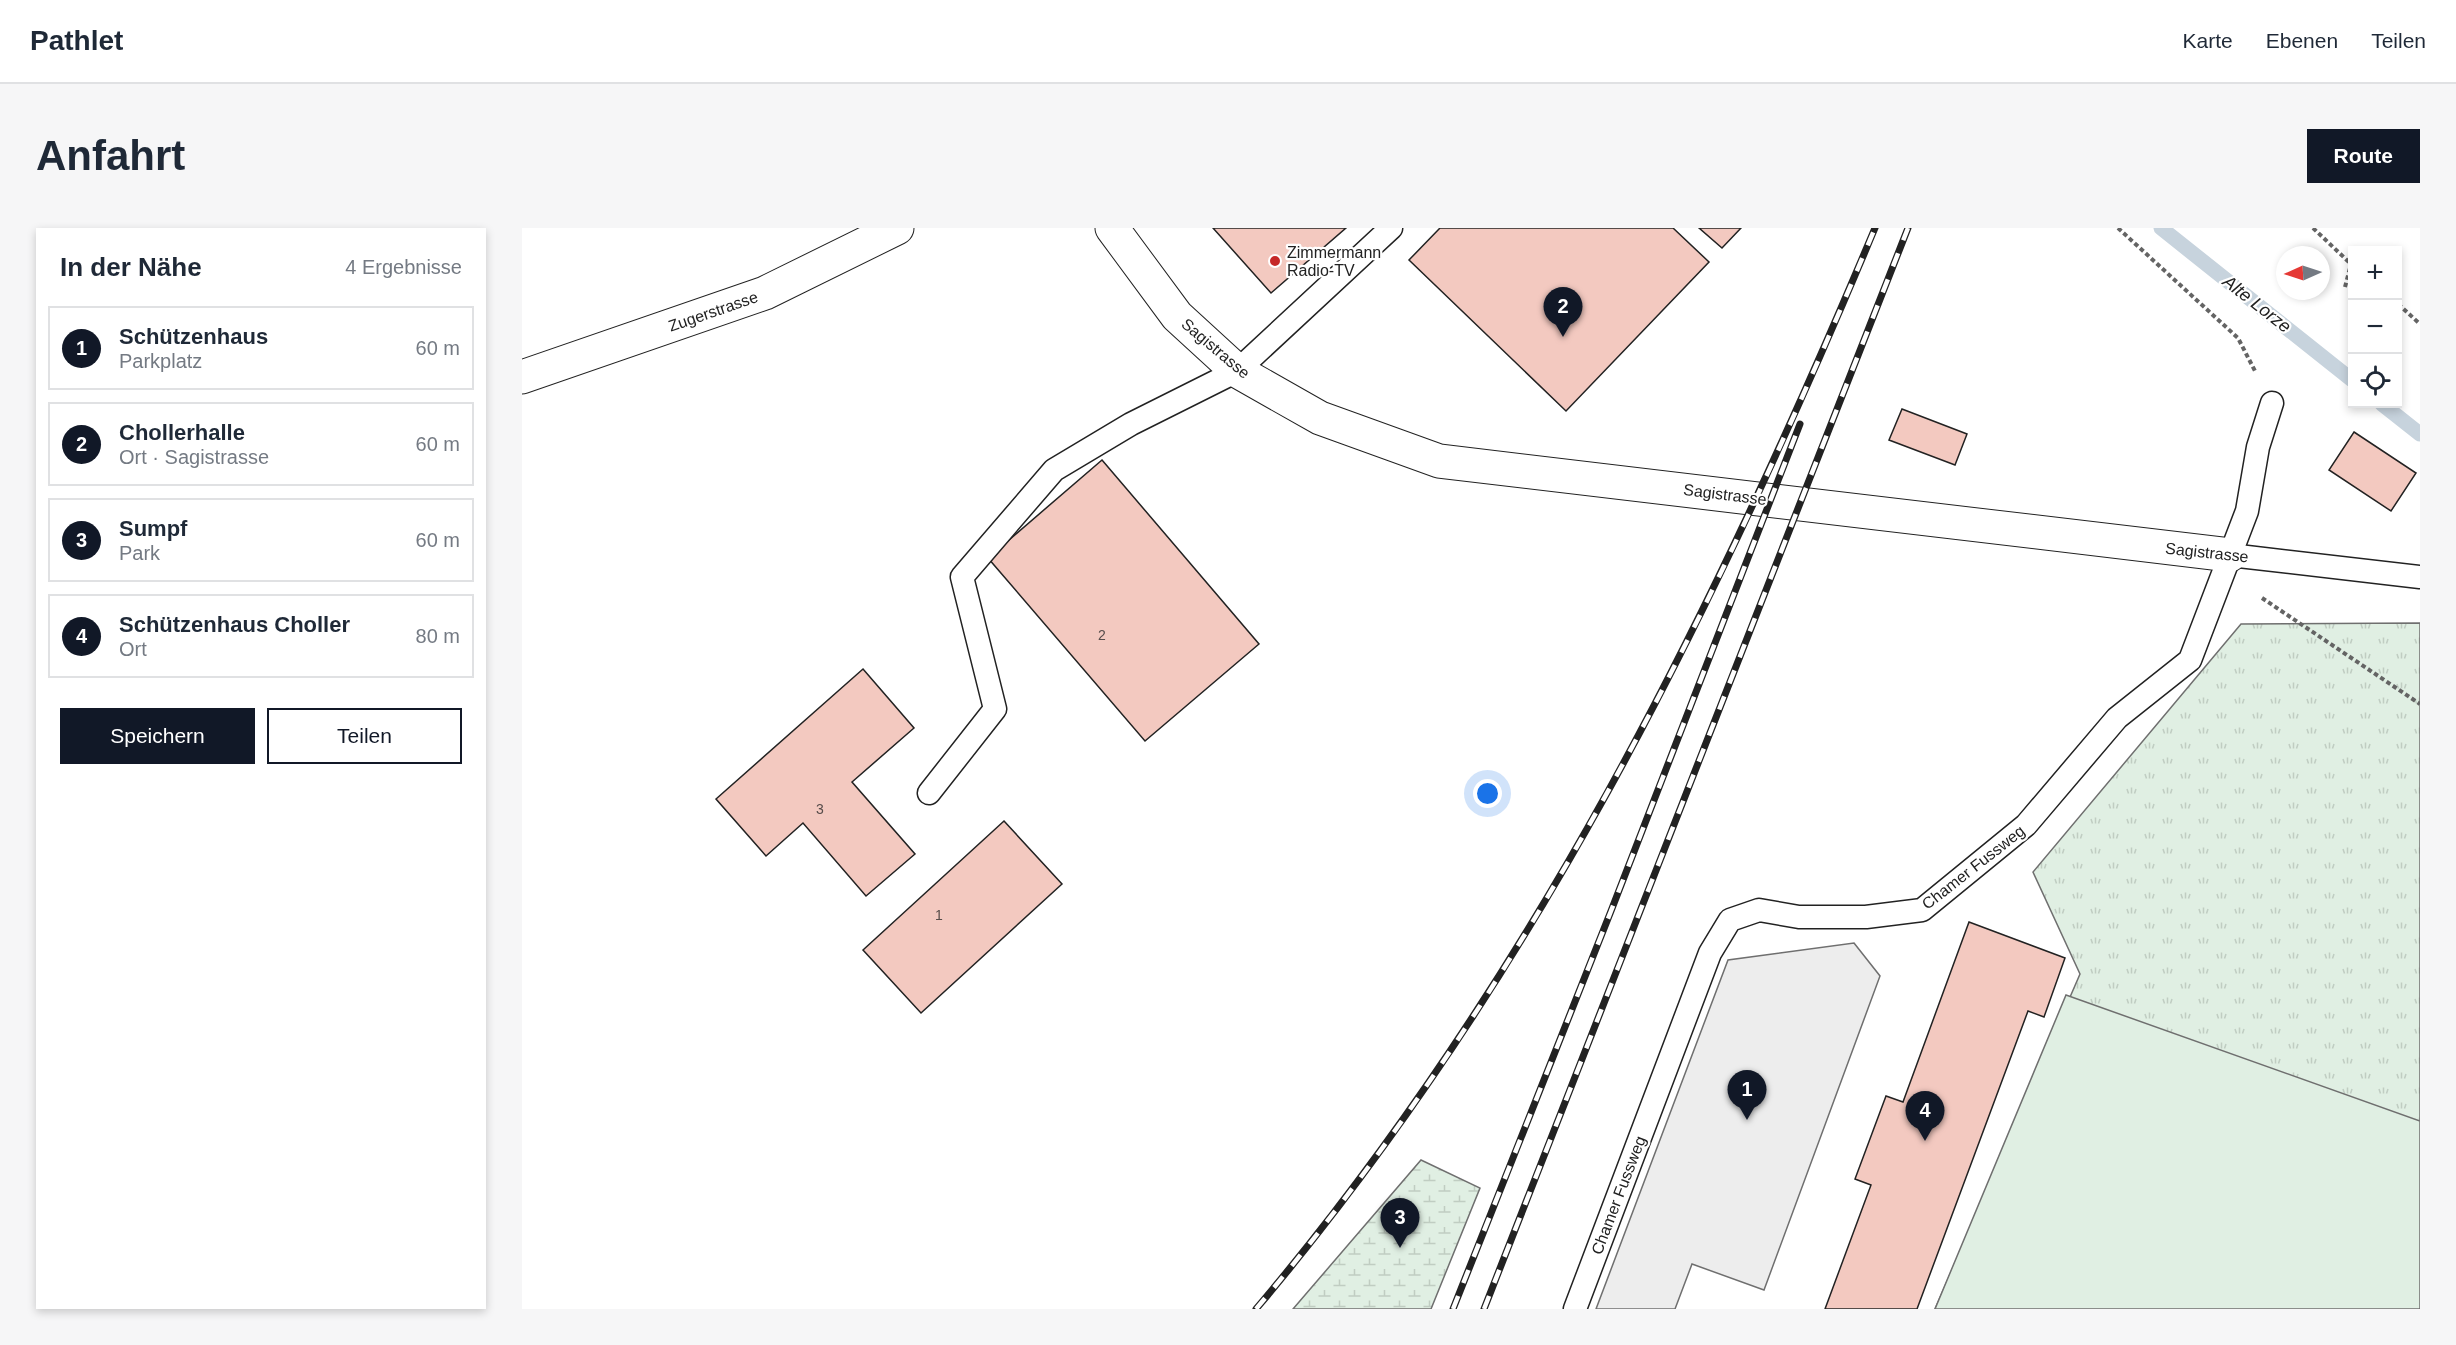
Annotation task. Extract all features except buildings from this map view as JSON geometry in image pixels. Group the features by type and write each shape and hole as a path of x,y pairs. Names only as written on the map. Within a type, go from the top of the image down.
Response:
{"street":[{"name":"Zugerstrasse","path":"522,376 765,293 897,228"},
{"name":"Sagistrasse","path":"1112,228 1178,316 1237,371 1320,418 1439,461 2230,555"}],"lane":[{"path":"929,793 995,709 962,577 1054,470 1131,424 1237,371 1391,228"},
{"name":"Chamer Fussweg","path":"1575,1309 1710,953 1730,920 1759,910 1799,917 1866,917 1922,910 2026,825 2116,718 2190,660 2247,511 2258,447 2272,403"},
{"name":"Sagistrasse","path":"2230,555 2420,577"}],"path":[{"path":"2118,228 2238,338 2272,403"},
{"path":"2313,228 2348,260"},
{"path":"2345,287 2348,277"},
{"path":"2402,308 2420,324"},
{"path":"2230,555 2245,586 2420,704"}],"green space":[{"path":"2420,623 2420,1309 1935,1309 2080,974 2033,872 2241,624"},
{"path":"2066,995 2420,1121 2420,1309 1935,1309"},
{"path":"1421,1160 1480,1188 1431,1309 1293,1309"}],"shaded area":[{"path":"1854,943 1880,976 1764,1290 1692,1264 1675,1309 1596,1309 1728,960"}],"waterway":[{"name":"Alte Lorze","path":"2161,228 2348,377"},
{"name":"Alte Lorze","path":"2387,408 2420,434"}],"railway":[{"path":"1256,1309 1355,1185 1445,1058 1529,927 1607,793 1680,656 1748,515 1813,373 1875,228"},
{"path":"1484,1309 1908,228"},
{"path":"1453,1309 1611,911 1800,424"}],"place":[{"name":"Zimmermann Radio-TV","path":"1275,261"},
{"name":"Chollerhalle","path":"1563,337"},
{"name":"Schützenhaus","path":"1747,1120"},
{"name":"Schützenhaus Choller","path":"1925,1141"},
{"name":"Sumpf","path":"1400,1248"}]}
